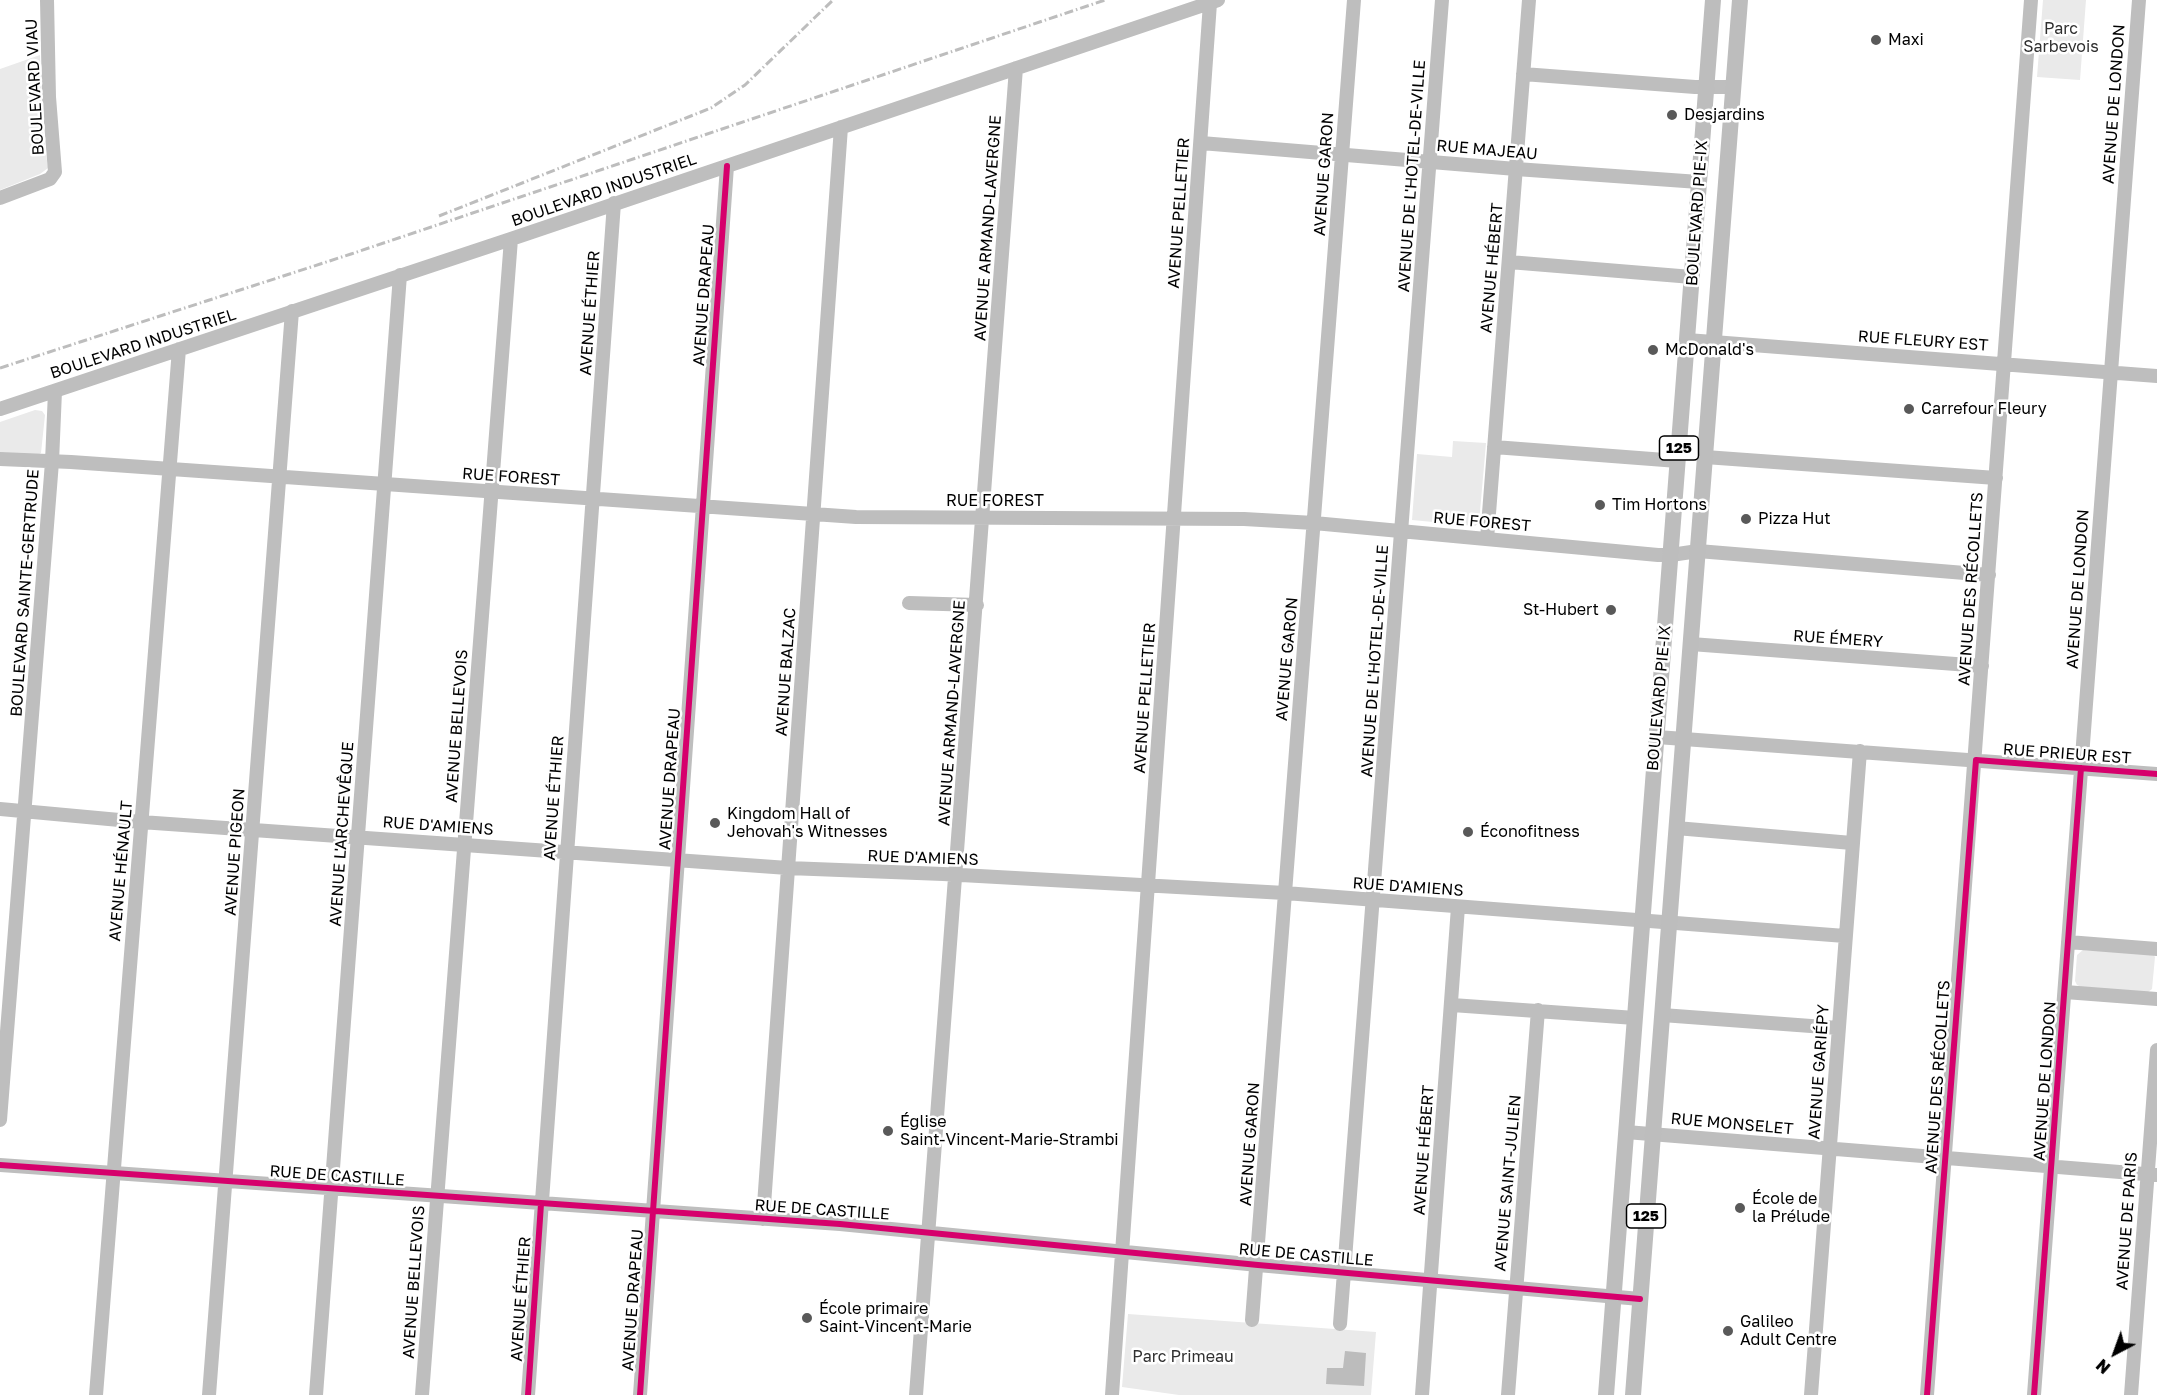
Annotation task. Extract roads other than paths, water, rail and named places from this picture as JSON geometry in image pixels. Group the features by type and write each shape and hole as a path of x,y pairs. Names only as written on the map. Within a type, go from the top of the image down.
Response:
{"main road":[{"name":"BOULEVARD PIE-IX","path":"1606,1395 1713,0"},
{"name":"BOULEVARD PIE-IX","path":"1633,1395 1740,0"}],"street":[{"name":"BOULEVARD VIAU","path":"0,198 50,179 56,172 49,97 47,0"},
{"name":"AVENUE GARON","path":"1252,1320 1354,0"},
{"name":"AVENUE DE L'HOTEL-DE-VILLE","path":"1340,1324 1442,0"},
{"name":"AVENUE HÉBERT","path":"1487,539 1528,0"},
{"name":"AVENUE DES RÉCOLLETS","path":"1927,1395 2031,0"},
{"name":"AVENUE DE LONDON","path":"2034,1395 2139,0"},
{"name":"BOULEVARD INDUSTRIEL","path":"0,409 1214,1"},
{"name":"AVENUE PELLETIER","path":"1112,1395 1201,143 1214,1"},
{"name":"AVENUE ARMAND-LAVERGNE","path":"916,1395 984,517 1016,68"},
{"path":"1523,74 1706,88 1734,87"},
{"name":"AVENUE BALZAC","path":"764,1219 841,127"},
{"name":"RUE MAJEAU","path":"1201,143 1699,182"},
{"name":"AVENUE DRAPEAU","path":"640,1395 727,166"},
{"name":"AVENUE ÉTHIER","path":"528,1395 614,203"},
{"name":"AVENUE BELLEVOIS","path":"422,1395 511,239"},
{"path":"1509,262 1692,277"},
{"name":"AVENUE L'ARCHEVÊQUE","path":"316,1395 400,275"},
{"name":"AVENUE PIGEON","path":"209,1395 292,311"},
{"name":"RUE FLEURY EST","path":"1687,340 2157,376"},
{"name":"AVENUE HÉNAULT","path":"96,1395 179,349"},
{"name":"BOULEVARD SAINTE-GERTRUDE","path":"0,1120 52,462 55,391"},
{"path":"1494,447 1678,462"},
{"path":"1705,457 1996,478"},
{"name":"RUE FOREST","path":"0,459 878,518 1226,518 1314,523 1671,555 1698,551 1989,575"},
{"path":"909,603 976,605"},
{"name":"RUE ÉMERY","path":"1691,644 1983,666"},
{"name":"RUE PRIEUR EST","path":"1657,737 2157,774"},
{"name":"AVENUE GARIÉPY","path":"1811,1395 1860,752"},
{"name":"RUE D'AMIENS","path":"0,809 141,822 788,868 1285,893 1845,936"},
{"path":"1676,828 1852,843"},
{"name":"AVENUE HÉBERT","path":"1422,1395 1458,907"},
{"path":"2068,942 2157,949"},
{"path":"2065,992 2157,999"},
{"path":"1452,1005 1635,1018"},
{"name":"AVENUE SAINT-JULIEN","path":"1508,1395 1538,1010"},
{"path":"1662,1015 1838,1028"},
{"name":"AVENUE DE PARIS","path":"2131,1395 2152,1175 2157,1050"},
{"name":"RUE MONSELET","path":"1626,1132 2152,1175"},
{"name":"RUE DE CASTILLE","path":"0,1165 764,1219 1640,1299"}],"railway":[{"path":"439,216 711,108 745,85 833,0"},
{"path":"0,368 351,254 1105,0"}],"place":[{"name":"Maxi","path":"1876,40"},
{"name":"Desjardins","path":"1672,115"},
{"name":"McDonald's","path":"1653,350"},
{"name":"Carrefour Fleury","path":"1909,409"},
{"name":"Tim Hortons","path":"1600,505"},
{"name":"Pizza Hut","path":"1746,519"},
{"name":"St-Hubert","path":"1611,610"},
{"name":"Kingdom Hall of Jehovah's Witnesses","path":"715,823"},
{"name":"Éconofitness","path":"1468,832"},
{"name":"Église Saint-Vincent-Marie-Strambi","path":"888,1131"},
{"name":"École de la Prélude","path":"1740,1208"},
{"name":"École primaire Saint-Vincent-Marie","path":"807,1318"},
{"name":"Galileo Adult Centre","path":"1728,1331"}],"park label":[{"name":"Parc Sarbevois","path":"2061,38"},
{"name":"Parc Primeau","path":"1183,1357"}]}
